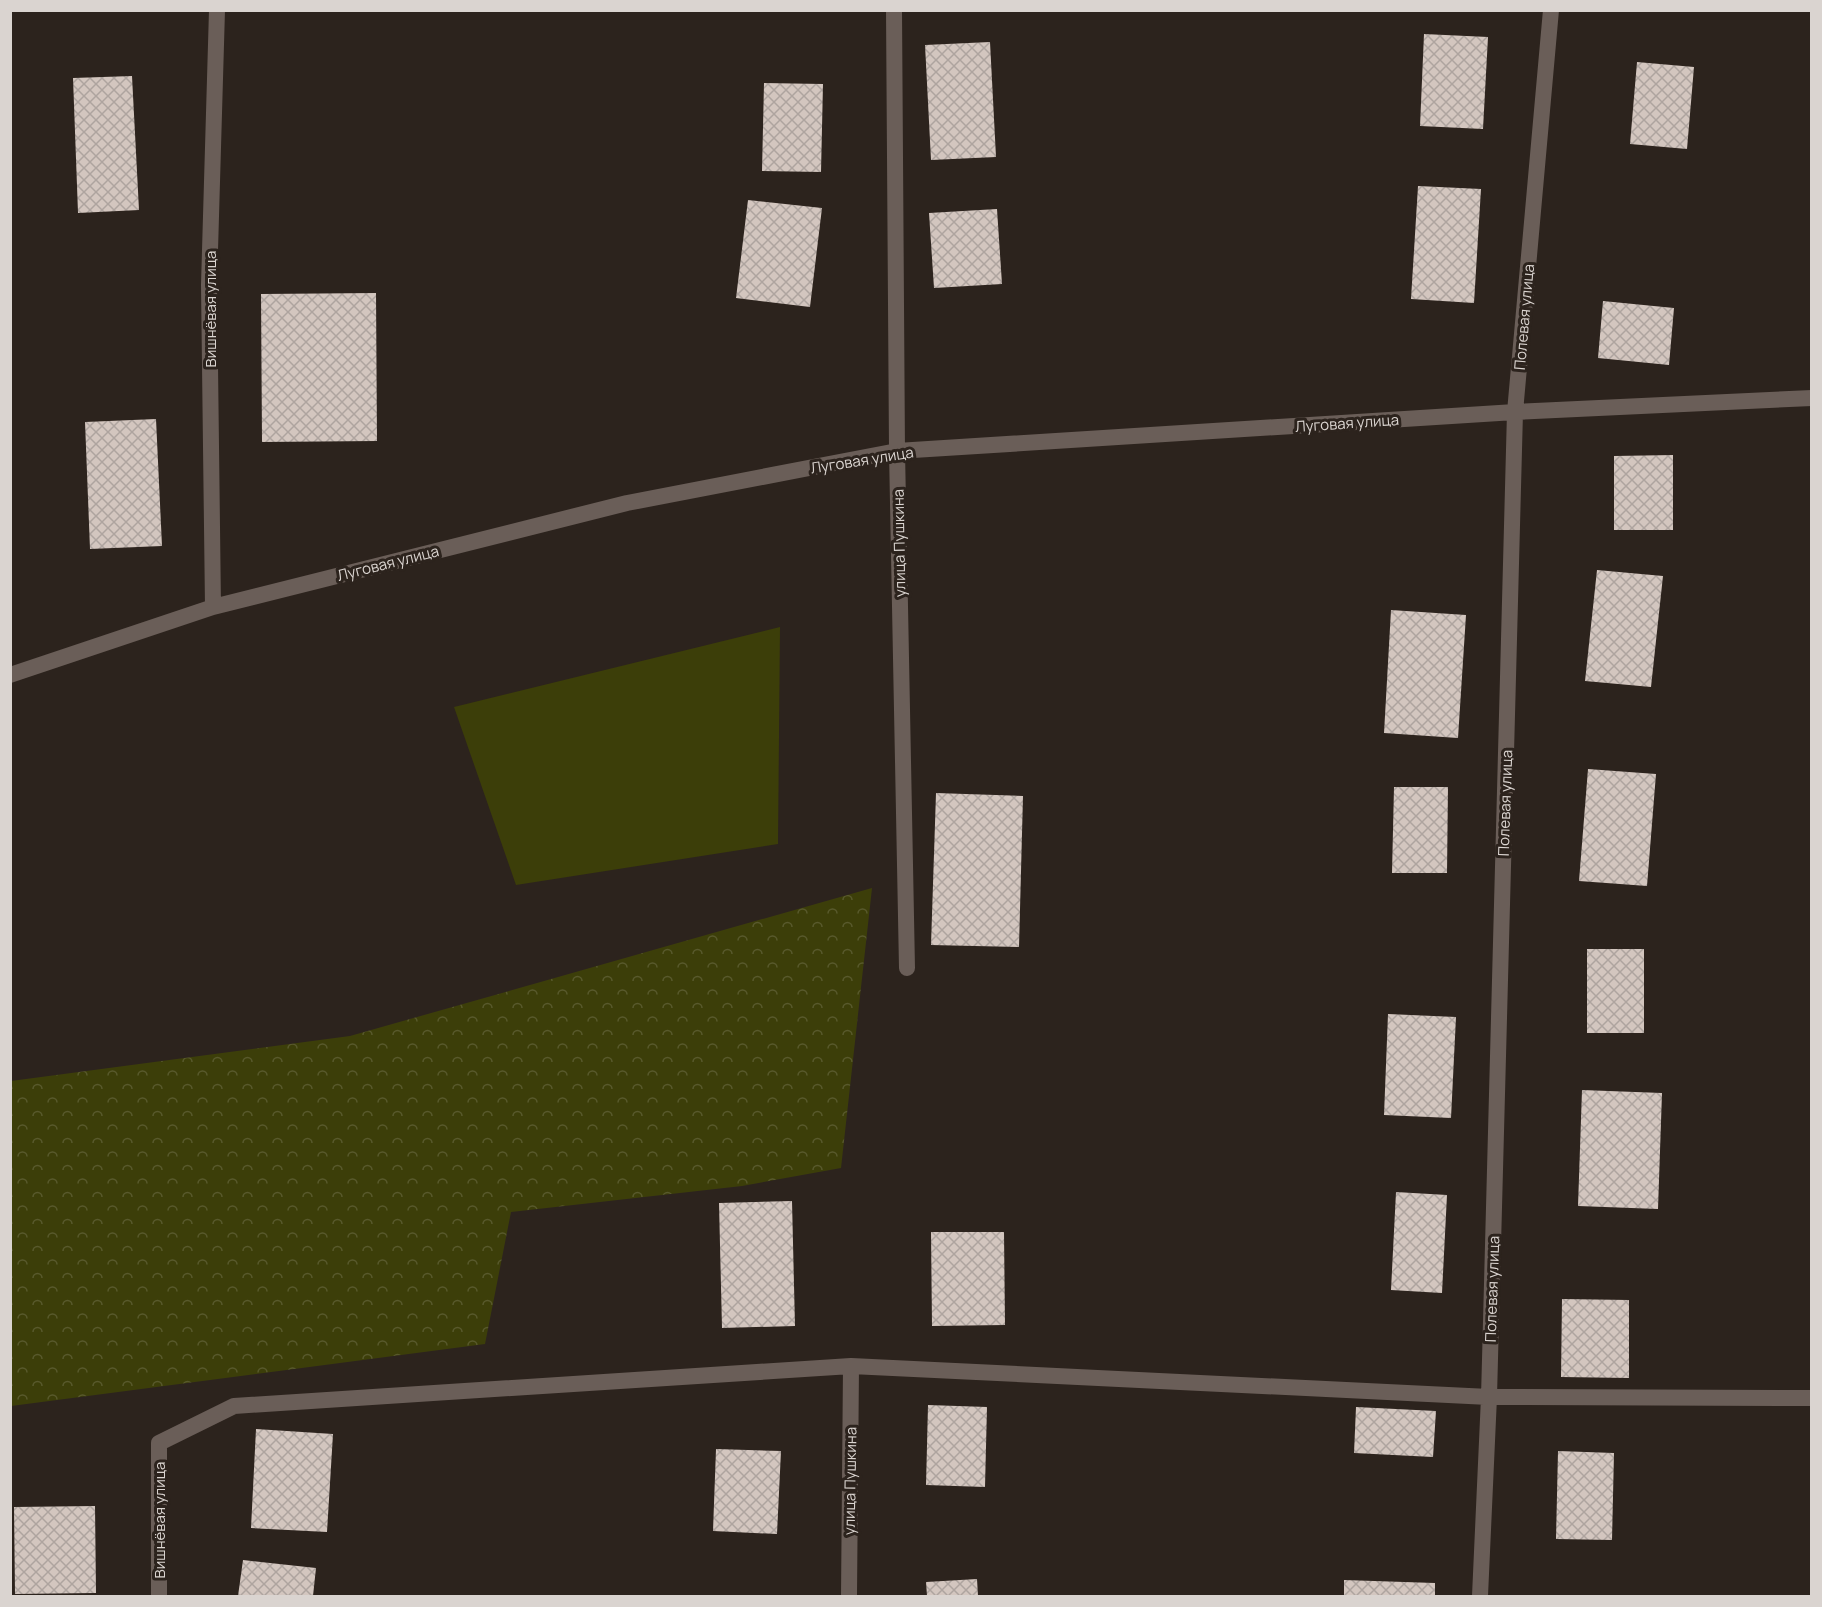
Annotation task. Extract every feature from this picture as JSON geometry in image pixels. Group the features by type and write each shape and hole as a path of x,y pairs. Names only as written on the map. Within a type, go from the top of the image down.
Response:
{"street":[{"name":"Вишнёвая улица","path":"213,607 209,285 217,10"},
{"name":"улица Пушкина","path":"894,10 897,451 907,968"},
{"name":"Полевая улица","path":"1480,1596 1489,1397 1515,412 1551,10"},
{"name":"Луговая улица","path":"10,675 213,607 627,503 897,451 1515,412 1812,398"},
{"name":"Вишнёвая улица","path":"159,1596 159,1443 234,1406 851,1366"},
{"name":"улица Пушкина","path":"849,1596 851,1366"},
{"path":"851,1366 1489,1397 1812,1398"}],"green space":[{"path":"780,627 778,844 516,885 454,707"},
{"path":"872,888 841,1168 742,1186 511,1212 485,1344 11,1406 11,1081 350,1036"}],"building":[{"path":"1424,34 1488,37 1483,129 1420,126"},
{"path":"990,42 996,157 931,160 925,45"},
{"path":"1637,62 1694,67 1687,149 1630,144"},
{"path":"132,76 139,210 78,213 73,78"},
{"path":"764,83 823,84 821,172 762,171"},
{"path":"1418,186 1481,189 1474,303 1411,299"},
{"path":"748,200 822,208 810,307 736,298"},
{"path":"997,209 1002,284 934,288 929,213"},
{"path":"376,293 377,441 262,442 261,294"},
{"path":"1603,301 1674,308 1669,365 1598,358"},
{"path":"156,419 162,546 90,549 85,422"},
{"path":"1673,455 1673,530 1614,530 1614,456"},
{"path":"1597,570 1663,576 1651,687 1585,681"},
{"path":"1391,610 1466,615 1458,738 1384,733"},
{"path":"1588,769 1656,774 1647,886 1579,881"},
{"path":"1394,787 1448,787 1447,873 1392,873"},
{"path":"936,793 1023,796 1019,947 931,945"},
{"path":"1587,949 1644,949 1644,1033 1587,1033"},
{"path":"1388,1014 1456,1017 1451,1118 1384,1115"},
{"path":"1582,1090 1662,1093 1658,1209 1578,1206"},
{"path":"1396,1192 1447,1195 1442,1293 1391,1290"},
{"path":"792,1201 795,1326 722,1328 719,1203"},
{"path":"931,1232 1004,1232 1005,1325 932,1326"},
{"path":"1562,1299 1629,1300 1629,1378 1561,1377"},
{"path":"928,1405 987,1407 985,1487 926,1485"},
{"path":"1356,1407 1436,1411 1433,1457 1354,1453"},
{"path":"256,1429 333,1434 327,1532 251,1528"},
{"path":"716,1449 781,1451 777,1534 713,1531"},
{"path":"1558,1451 1614,1453 1612,1540 1556,1539"},
{"path":"95,1506 96,1593 15,1594 14,1507"},
{"path":"243,1560 316,1568 313,1596 238,1596"},
{"path":"977,1579 978,1596 927,1596 926,1582"},
{"path":"1344,1580 1435,1583 1435,1596 1344,1596"}]}
